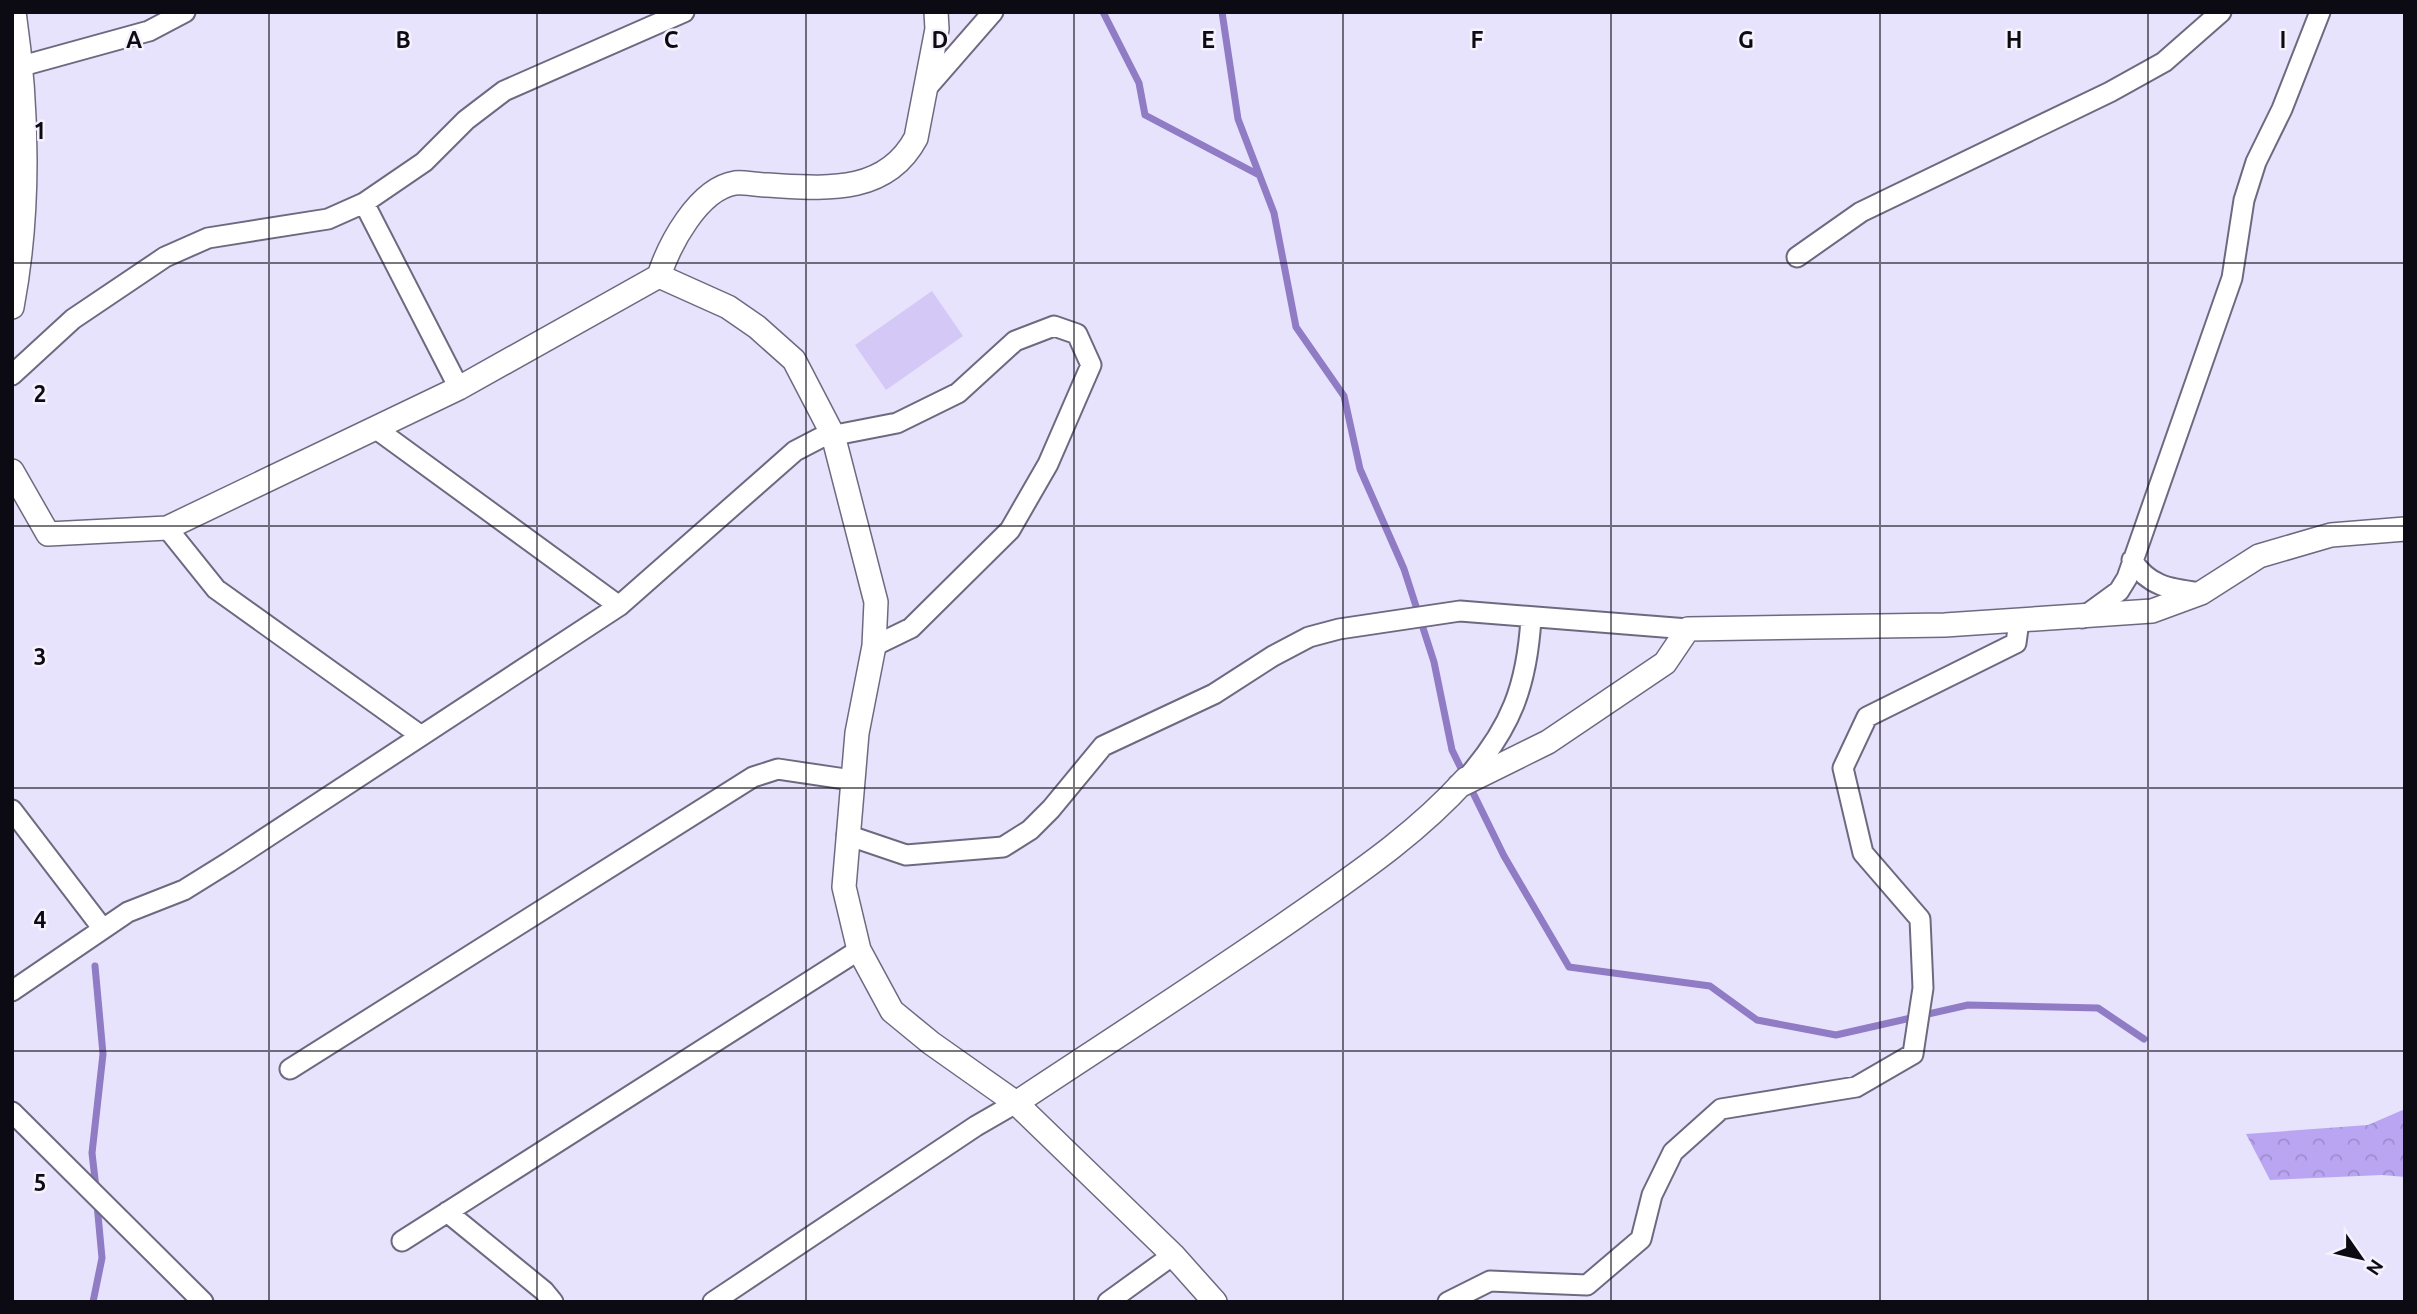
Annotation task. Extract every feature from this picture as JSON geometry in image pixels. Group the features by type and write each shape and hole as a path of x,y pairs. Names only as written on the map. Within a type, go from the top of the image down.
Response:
{"street":[{"path":"12,307 23,248 22,66 14,12"},
{"path":"22,66 149,31 186,12"},
{"path":"12,375 73,319 165,257 208,238 328,219 364,203 424,162 466,120 504,91 684,12"},
{"path":"12,471 48,534 167,528 459,388 659,276 665,257 689,217 713,193 734,183 827,188 857,185 888,172 909,152 916,138 937,29 936,12"},
{"path":"925,90 993,12"},
{"path":"1797,257 1861,212 2110,92 2164,62 2221,12"},
{"path":"2081,618 2119,591 2132,560 2232,278 2244,200 2256,162 2282,109 2317,19 2331,12"},
{"path":"364,203 459,388"},
{"path":"659,276 728,307 757,327 794,360 833,435 876,602 874,646 857,733 844,887 859,950 892,1011 931,1043 1016,1102 1173,1255 1215,1302"},
{"path":"12,991 128,912 196,883 337,789 382,764 420,734 619,606 795,451 820,438 897,423 958,393 1015,341 1054,326 1077,334 1091,365 1048,464 1010,530 911,628 874,646"},
{"path":"375,428 619,606"},
{"path":"167,528 216,589 420,734"},
{"path":"847,835 906,855 1003,847 1030,830 1051,809 1103,746 1214,694 1273,656 1309,637 1339,629 1460,611 1688,629 2081,618 2152,611 2201,593 2259,556 2331,535 2405,529"},
{"path":"2132,560 2141,574 2157,585 2201,593"},
{"path":"713,1302 975,1126 1016,1102 1267,937 1400,843 1434,814 1493,748 1513,713 1528,657 1531,618"},
{"path":"1448,1302 1490,1281 1587,1285 1641,1239 1652,1195 1673,1152 1721,1109 1856,1087 1913,1054 1923,988 1920,919 1863,853 1843,768 1867,716 2016,643 2019,621"},
{"path":"1463,783 1548,742 1665,663 1688,629"},
{"path":"290,1069 753,777 778,769 852,780"},
{"path":"12,810 103,929"},
{"path":"402,1241 859,950"},
{"path":"12,1112 202,1302"},
{"path":"447,1212 544,1291 552,1302"},
{"path":"1108,1302 1173,1255"}],"green space":[{"path":"2405,1109 2405,1177 2382,1175 2270,1180 2246,1134 2368,1125"}],"shaded area":[{"path":"932,291 963,336 886,390 855,345"}],"waterway":[{"path":"1103,12 1139,83 1145,115 1259,175"},
{"path":"1222,12 1238,119 1274,213 1296,327 1344,396 1360,469 1404,569 1434,662 1452,750 1504,856 1569,967 1710,986 1757,1020 1836,1035 1968,1005 2098,1008 2144,1039"},
{"path":"95,966 103,1054 92,1153 96,1188"},
{"path":"93,1302 102,1258 97,1204"}]}
